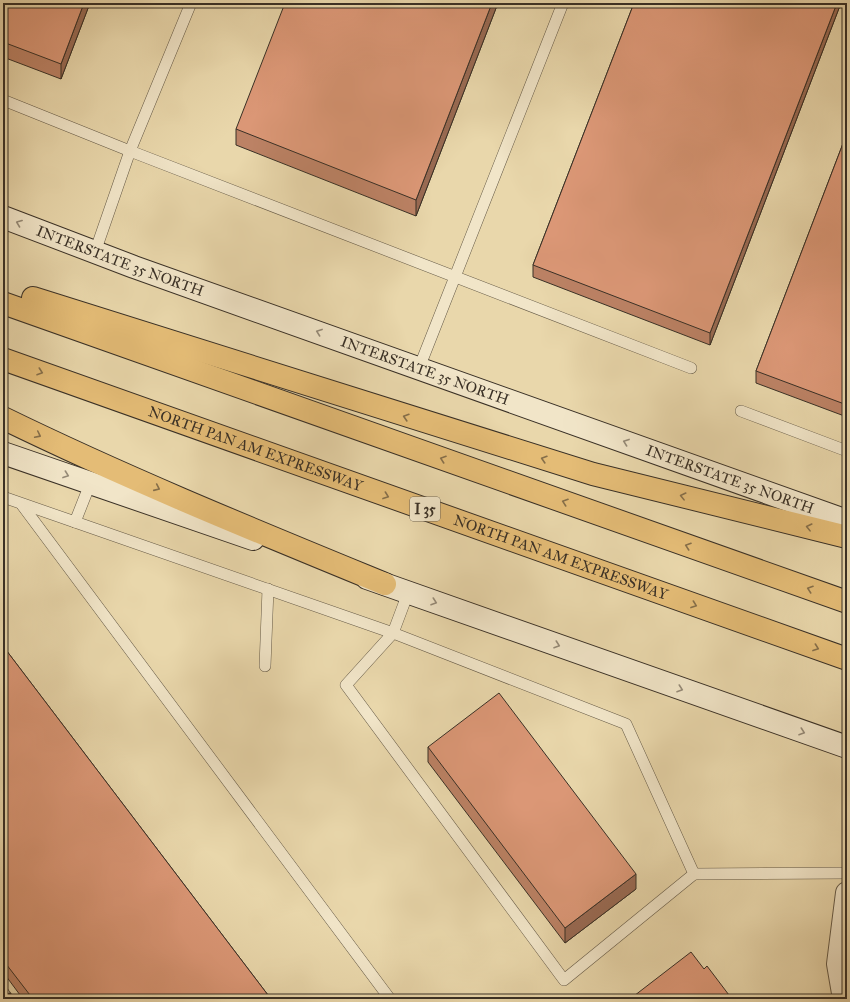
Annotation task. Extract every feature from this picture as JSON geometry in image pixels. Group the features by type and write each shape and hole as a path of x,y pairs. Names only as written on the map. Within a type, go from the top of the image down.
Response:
{"highway":[{"path":"3,288 593,474 847,536"},
{"path":"3,303 847,602"},
{"name":"NORTH PAN AM EXPRESSWAY","path":"3,359 847,659"},
{"path":"3,418 53,442 213,513 385,584"}],"main road":[{"name":"INTERSTATE 35 NORTH","path":"3,217 95,252 847,521"},
{"path":"3,453 385,584 847,747"},
{"path":"844,999 838,964 847,893"}],"lane":[{"path":"95,252 130,151 191,3"},
{"path":"419,368 562,3"},
{"path":"3,100 130,151 692,368"},
{"path":"741,411 847,451"},
{"path":"75,522 90,484"},
{"path":"3,497 22,505 75,522 393,633 626,724 694,874"},
{"path":"22,505 390,999"},
{"path":"265,666 268,589"},
{"path":"408,593 393,633 346,685 564,980 694,874 847,873"}],"building":[{"path":"3,3 84,3 61,64 3,42"},
{"path":"285,3 492,3 416,200 236,129"},
{"path":"634,3 837,3 710,333 533,265"},
{"path":"847,133 847,405 756,371"},
{"path":"3,646 271,999 33,999 3,960"},
{"path":"499,693 636,874 565,928 428,747"},
{"path":"691,952 704,969 707,966 732,999 630,999"}],"railway":[{"path":"3,986 13,999"}]}
